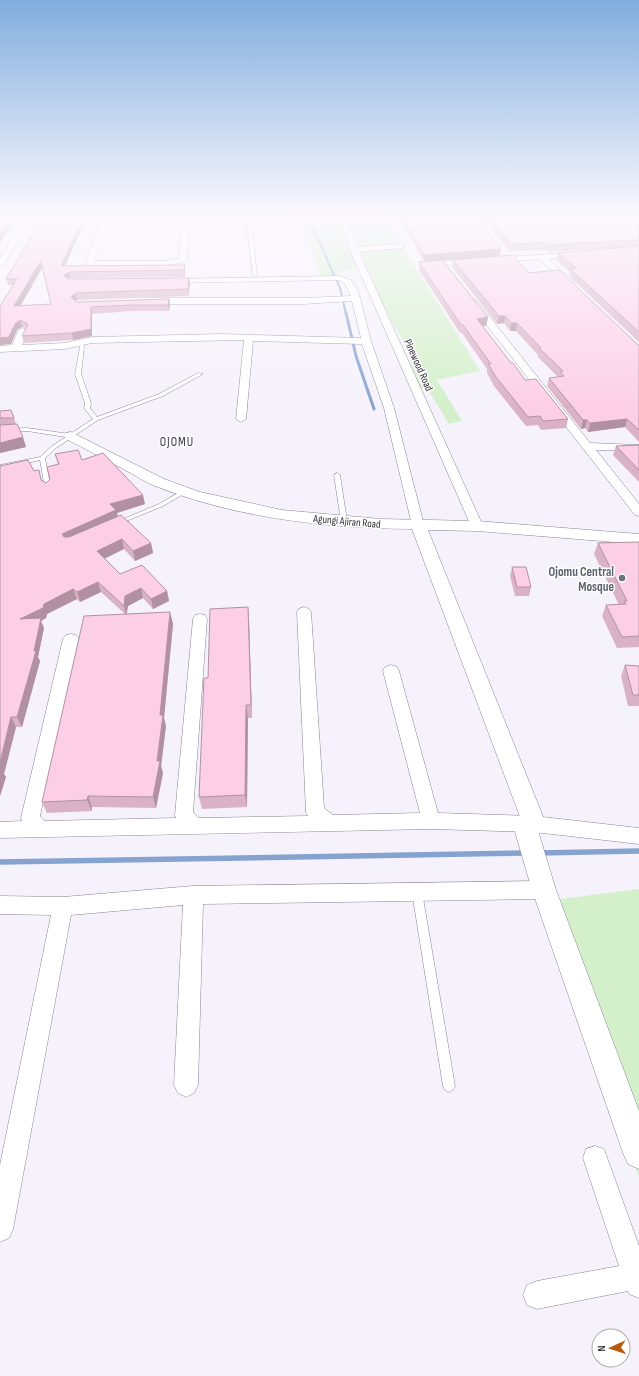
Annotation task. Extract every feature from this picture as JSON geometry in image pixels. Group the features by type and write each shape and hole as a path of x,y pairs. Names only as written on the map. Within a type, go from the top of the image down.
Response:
{"street":[{"path":"158,281 263,279"},
{"path":"339,279 348,282 353,289 351,298 389,408 418,525 530,828 543,887 639,1153"},
{"name":"Pinewood Road","path":"367,279 477,526"},
{"path":"566,279 576,289"},
{"path":"468,294 639,512"},
{"path":"135,301 303,301 351,298"},
{"path":"16,348 23,331"},
{"path":"0,349 66,346 80,342 100,340 222,337 366,341"},
{"path":"241,419 249,338"},
{"name":"Agungi Ajiran Road","path":"71,436 159,482 185,492 242,507 282,515 418,525 477,526 639,539"},
{"path":"587,446 639,448"},
{"path":"304,612 315,812 329,823"},
{"path":"196,827 184,815 200,619"},
{"path":"41,830 30,818 71,639"},
{"path":"391,671 431,821"},
{"path":"0,830 431,821 639,836"},
{"path":"0,905 63,906 193,895 417,892 543,887"},
{"path":"186,1085 193,895"},
{"path":"0,1229 63,906"},
{"path":"537,1296 636,1265 595,1158"}],"lane":[{"path":"80,342 82,347 78,374 88,403 88,408 96,419"},
{"path":"0,467 42,458 54,447 96,419 161,395 200,374"},
{"path":"0,431 37,429 71,436"},
{"path":"42,458 48,489"},
{"path":"336,475 344,520"},
{"path":"110,526 185,492"},
{"path":"417,892 449,1086"}],"green space":[{"path":"368,279 423,279 480,371 437,380 462,421 449,424 427,388 416,388 408,349"},
{"path":"639,889 639,1177 537,902"}],"building":[{"path":"17,279 30,279 14,306 51,304 45,279 189,279 188,289 76,293 71,297 77,302 169,299 168,305 91,307 91,329 72,333 22,336 28,324 20,320 15,324 9,337 0,338 0,306"},
{"path":"430,279 458,279 488,317 477,319 511,363 513,363 525,380 536,379 568,419 543,421 540,416 528,417 496,377 488,364 491,364 463,325 461,325"},
{"path":"469,279 569,279 639,345 639,430 627,419 590,423 587,420 583,420 549,378 564,376 560,372 563,371 539,348 541,348 517,323 511,323 505,316 499,316"},
{"path":"581,279 639,279 639,332"},
{"path":"11,410 14,418 0,418 0,411"},
{"path":"17,424 23,437 0,443 0,425"},
{"path":"639,445 639,470 616,446"},
{"path":"78,450 82,460 103,453 143,495 110,504 116,510 62,534 64,537 69,537 121,515 151,543 133,551 122,539 97,551 120,574 142,565 167,591 151,599 141,588 125,596 124,606 98,582 77,592 73,589 44,604 43,608 20,619 41,618 34,651 36,651 17,717 11,717 0,762 0,466 28,460 34,471 39,470 41,480 46,483 50,479 47,467 59,464 55,454"},
{"path":"639,542 639,636 622,637 606,605 626,604 624,601 627,601 598,543"},
{"path":"512,567 526,567 531,587 517,587"},
{"path":"248,607 251,705 246,705 245,795 199,797 204,678 208,678 210,609"},
{"path":"170,612 160,715 163,715 157,761 160,761 153,797 88,796 87,800 42,802 84,616"},
{"path":"625,665 639,666 639,695 633,695"}],"waterway":[{"path":"336,279 340,288 346,314"},
{"path":"346,313 356,356 374,409"},
{"path":"539,853 639,851"},
{"path":"0,862 527,853"}],"place":[{"name":"Ojomu Central Mosque","path":"622,578"}],"district":[{"name":"OJOMU","path":"177,441"}]}
